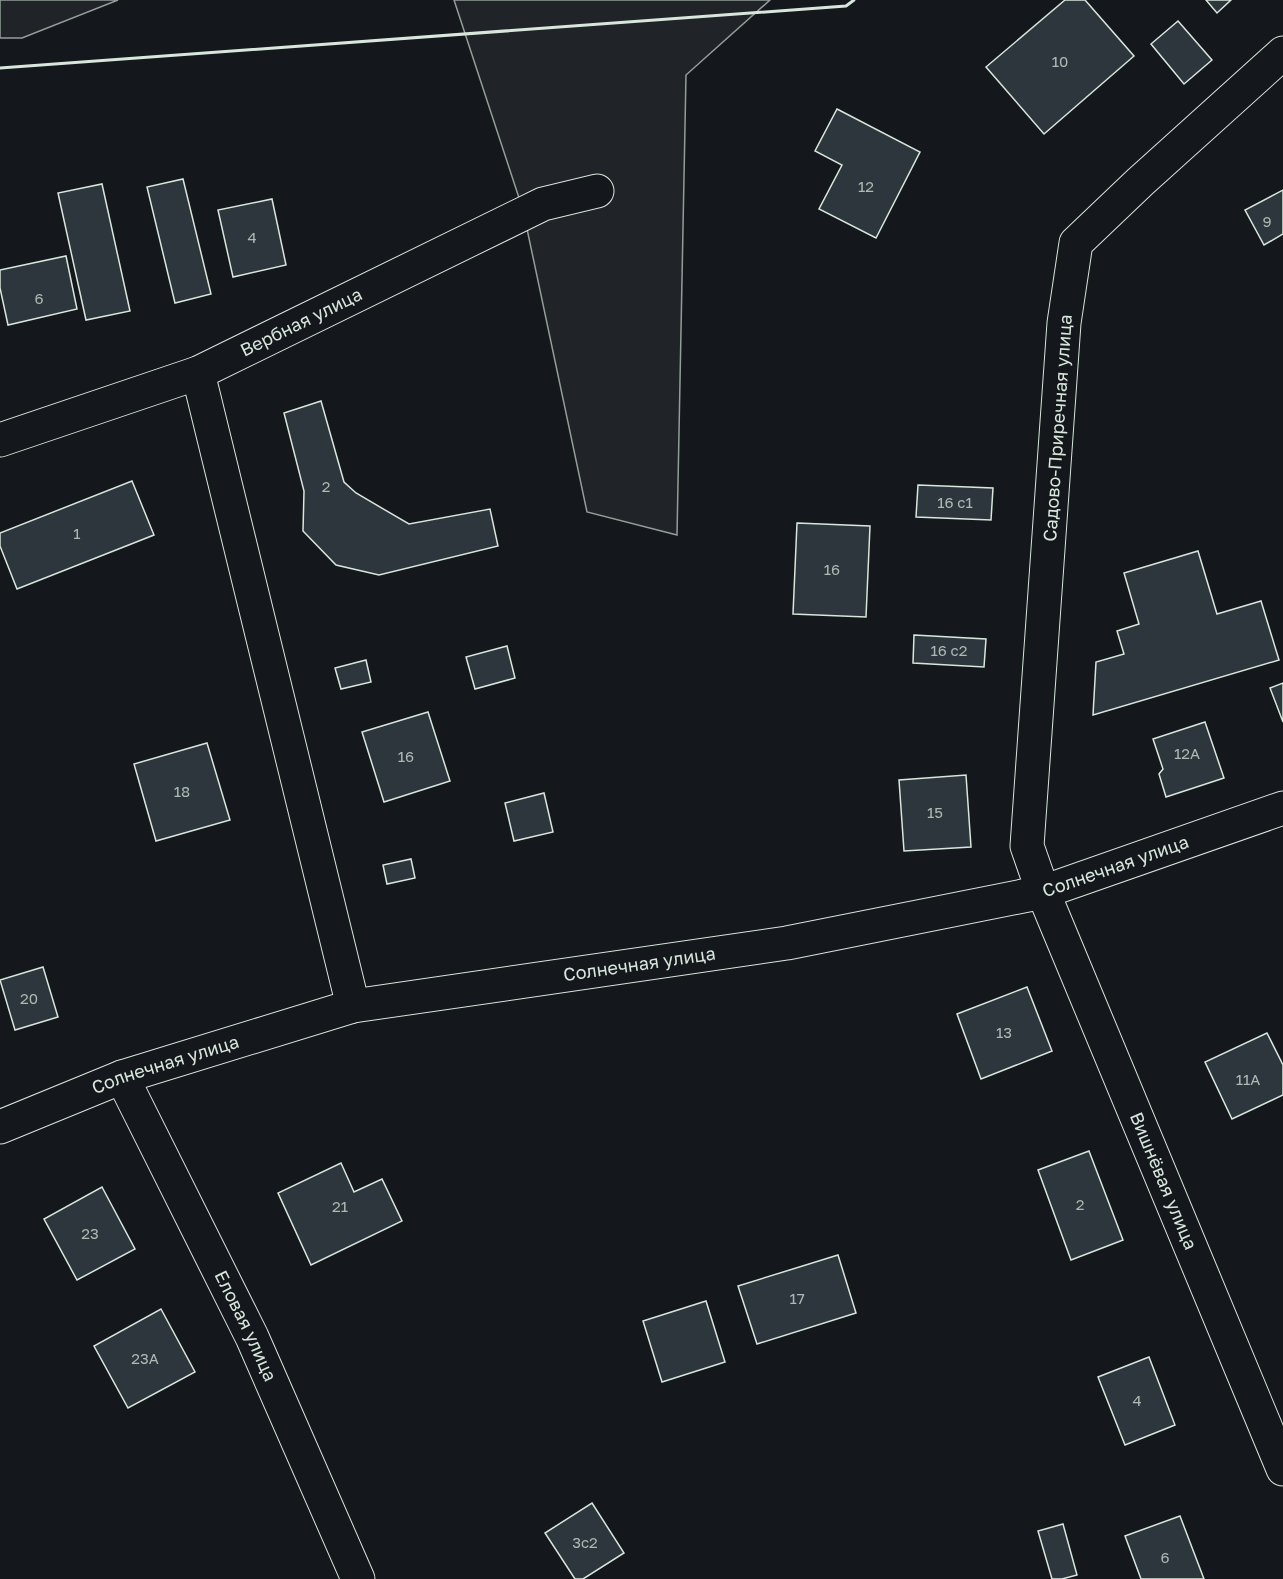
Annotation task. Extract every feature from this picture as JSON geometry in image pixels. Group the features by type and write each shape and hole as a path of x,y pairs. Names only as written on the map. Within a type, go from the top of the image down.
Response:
{"lane":[{"name":"Садово-Приречная улица","path":"1043,892 1028,846 1064,323 1076,243 1283,53"},
{"name":"Вербная улица","path":"0,440 198,374 543,204 597,190"},
{"path":"198,374 353,1006"},
{"name":"Солнечная улица","path":"0,1126 122,1077 353,1006 787,943 1043,892 1283,808"},
{"name":"Вишнёвая улица","path":"1043,892 1283,1469"},
{"name":"Еловая улица","path":"122,1077 252,1337 358,1579"}],"shaded area":[{"path":"0,0 118,0 22,38 0,38"},
{"path":"454,0 770,0 686,75 677,535 587,512 523,210"}],"building":[{"path":"1065,0 1085,0 1134,56 1044,134 986,67"},
{"path":"1206,0 1231,0 1217,13"},
{"path":"1178,21 1212,60 1184,84 1151,44"},
{"path":"837,109 920,152 876,238 819,209 842,165 815,151"},
{"path":"183,179 211,294 175,303 147,187"},
{"path":"102,184 130,311 86,320 58,193"},
{"path":"1283,190 1283,234 1264,245 1245,210"},
{"path":"272,199 286,265 233,277 218,210"},
{"path":"66,256 77,309 8,325 0,288 0,270"},
{"path":"321,401 344,482 356,493 409,524 490,509 498,546 379,575 336,565 303,531 304,491 284,413"},
{"path":"132,481 154,535 17,589 0,546 0,533"},
{"path":"918,485 993,488 991,520 916,517"},
{"path":"797,523 870,526 866,617 793,614"},
{"path":"1198,551 1217,614 1261,601 1279,660 1093,715 1096,662 1124,654 1117,631 1139,624 1124,573"},
{"path":"914,635 986,639 984,667 913,663"},
{"path":"507,646 515,678 475,689 466,657"},
{"path":"366,660 371,682 341,689 335,668"},
{"path":"1283,683 1283,722 1270,688"},
{"path":"428,712 450,781 384,802 362,732"},
{"path":"1205,722 1224,778 1166,797 1159,774 1163,769 1153,739"},
{"path":"207,743 230,820 156,841 134,764"},
{"path":"966,775 971,847 904,851 899,780"},
{"path":"544,793 553,832 514,841 505,803"},
{"path":"411,859 415,878 387,884 383,865"},
{"path":"43,967 58,1017 15,1030 0,980"},
{"path":"1027,987 1052,1051 981,1079 957,1014"},
{"path":"1267,1033 1283,1065 1283,1095 1232,1119 1205,1062"},
{"path":"1089,1151 1123,1240 1071,1260 1038,1170"},
{"path":"341,1163 354,1192 382,1179 402,1221 311,1265 278,1193"},
{"path":"102,1187 135,1249 77,1280 44,1219"},
{"path":"838,1255 856,1313 757,1344 738,1286"},
{"path":"706,1301 725,1362 662,1382 643,1321"},
{"path":"161,1309 195,1372 128,1408 94,1346"},
{"path":"1149,1357 1175,1425 1125,1445 1098,1377"},
{"path":"592,1503 624,1553 583,1579 575,1579 545,1533"},
{"path":"1180,1516 1204,1579 1141,1579 1125,1536"},
{"path":"1063,1524 1077,1575 1052,1579 1038,1531"}],"wall":[{"path":"0,68 846,6 854,0"}]}
